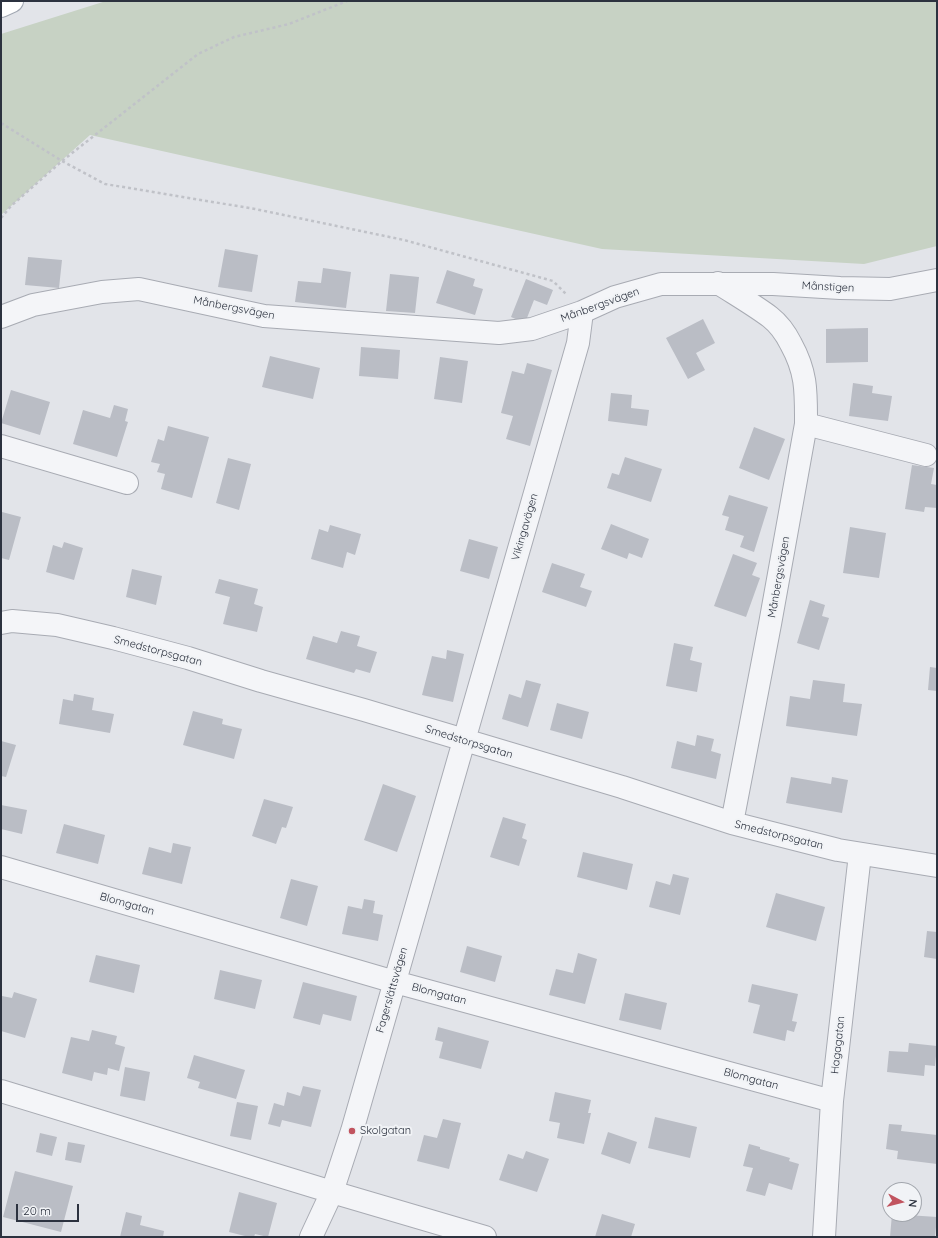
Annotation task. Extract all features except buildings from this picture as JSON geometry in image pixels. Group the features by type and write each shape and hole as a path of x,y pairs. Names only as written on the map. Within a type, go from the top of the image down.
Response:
{"main road":[{"path":"1,6 12,1"}],"street":[{"name":"Månstigen","path":"718,283 890,289 937,280"},
{"name":"Månbergsvägen","path":"1,317 33,305 102,292 139,289 264,316 499,333 532,329 582,312 615,297 661,284 718,283 771,318 786,335 803,370 806,424 732,823"},
{"name":"Vikingavägen","path":"464,740 578,342 582,312"},
{"path":"806,424 926,455"},
{"path":"1,446 127,483"},
{"name":"Smedstorpsgatan","path":"1,623 12,621 57,625 113,638 188,658 261,681 622,787 732,823 838,850 937,866"},
{"name":"Fagerslättsvägen","path":"311,1237 332,1192 352,1131 464,740"},
{"name":"Hagagatan","path":"824,1237 832,1101 860,854"},
{"name":"Blomgatan","path":"1,866 395,982 832,1101"},
{"path":"1,1091 485,1237"}],"path":[{"path":"1,218 10,206 62,161 198,54 234,37 289,24 347,1"},
{"path":"1,123 62,161 105,184 255,210 404,240 553,281 582,312"}],"green space":[{"path":"106,1 937,1 937,246 864,264 602,249 90,135 1,215 1,34"}],"place":[{"name":"Skolgatan","path":"352,1131"}]}
